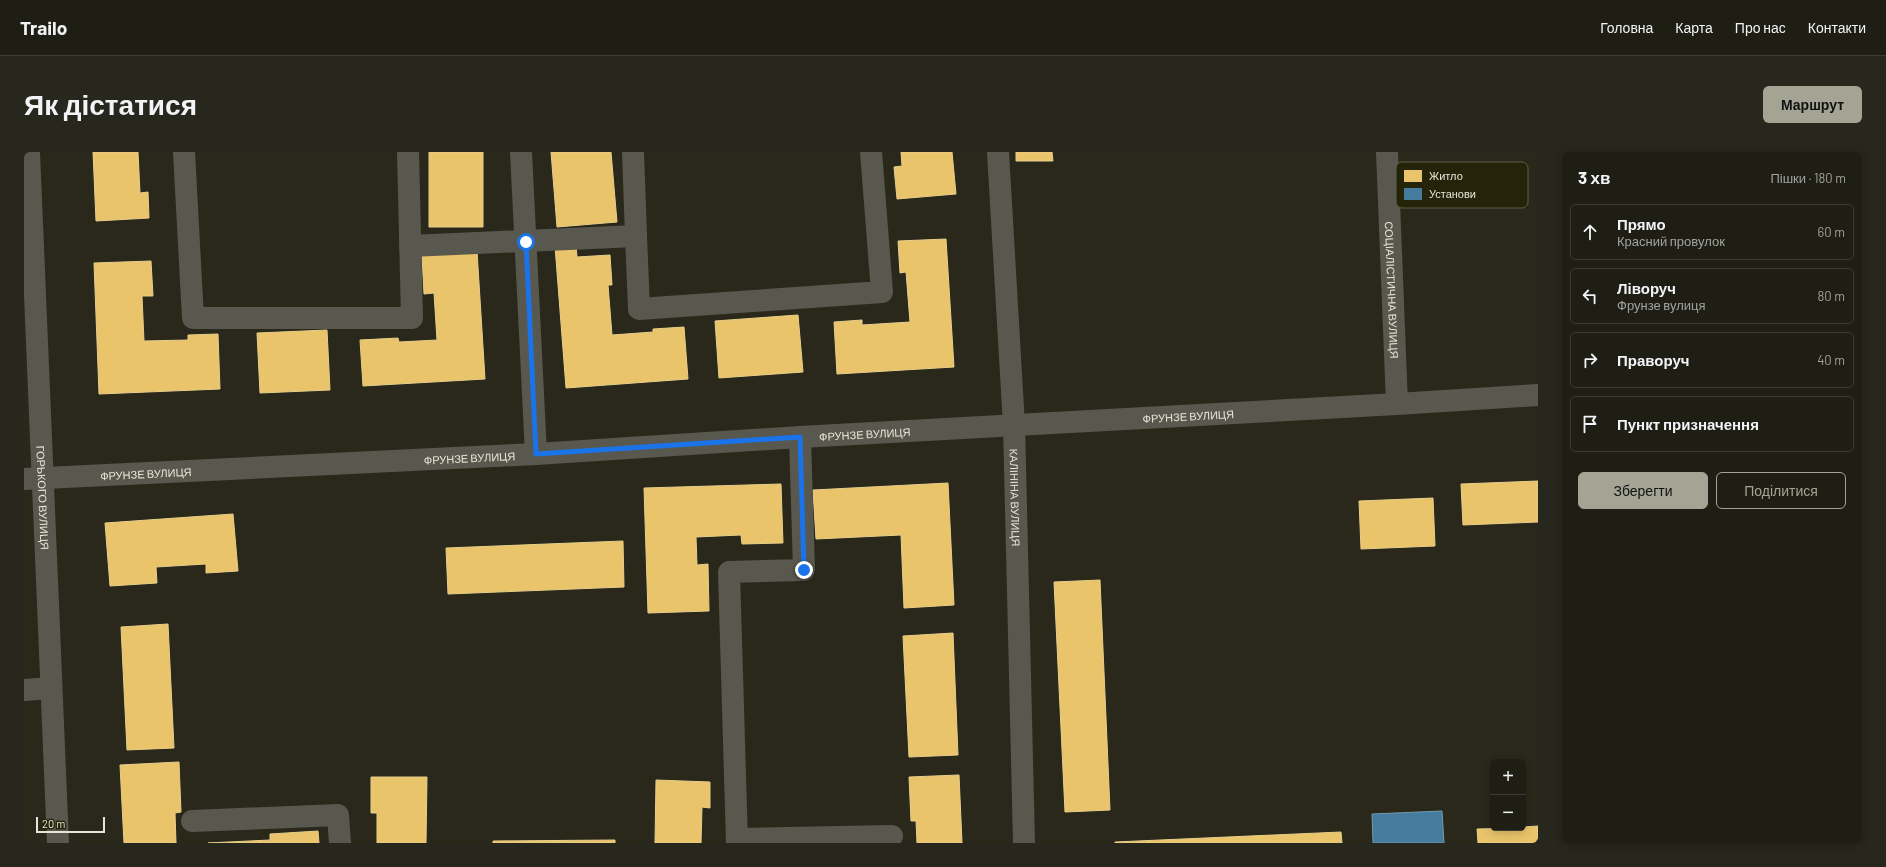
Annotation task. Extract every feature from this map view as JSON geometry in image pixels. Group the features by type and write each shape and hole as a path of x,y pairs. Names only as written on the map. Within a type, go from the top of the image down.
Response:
{"street":[{"name":"ГОРЬКОГО ВУЛИЦЯ","path":"29,152 28,260 34,478 51,688 58,843"},
{"path":"184,152 193,318 412,318 408,152"},
{"path":"521,152 536,454"},
{"path":"632,152 639,309 882,292 871,152"},
{"name":"КАЛІНІНА ВУЛИЦЯ","path":"998,152 1014,425 1024,843"},
{"name":"СОЦІАЛІСТИЧНА ВУЛИЦЯ","path":"1387,152 1397,404"},
{"path":"410,246 636,236"},
{"name":"ФРУНЗЕ ВУЛИЦЯ","path":"34,478 536,454 800,437 1397,404 1538,394"},
{"path":"800,437 804,570 729,572 737,841 892,836"},
{"path":"24,690 51,688"},
{"path":"192,821 338,815 340,843"}],"building: Житло":[{"path":"93,152 138,152 140,193 148,192 149,218 96,221"},
{"path":"429,152 483,152 483,227 429,227"},
{"path":"551,152 611,152 617,222 557,227"},
{"path":"901,152 952,152 956,194 897,199 894,167 902,166"},
{"path":"1016,152 1052,152 1053,161 1016,161"},
{"path":"946,239 954,367 837,374 834,322 862,320 862,325 910,322 906,272 900,273 898,241"},
{"path":"576,245 577,257 610,255 612,285 608,285 612,335 653,332 653,329 684,327 688,379 566,388 555,246"},
{"path":"477,251 485,379 363,386 360,340 398,338 399,342 437,340 434,293 424,294 422,255"},
{"path":"151,261 153,296 142,296 144,341 188,340 188,335 218,334 220,389 99,394 94,263"},
{"path":"798,315 803,372 719,378 715,321"},
{"path":"327,330 330,390 260,393 257,333"},
{"path":"1538,481 1538,522 1463,525 1461,484"},
{"path":"948,483 954,605 904,608 901,535 816,539 813,490"},
{"path":"781,484 783,543 742,544 741,535 696,537 697,565 708,564 709,611 648,613 644,488"},
{"path":"1433,498 1435,546 1361,549 1359,501"},
{"path":"233,514 238,571 206,573 206,564 156,567 157,583 110,586 105,523"},
{"path":"623,541 624,587 448,594 446,548"},
{"path":"1100,580 1110,810 1065,812 1054,582"},
{"path":"168,624 174,748 127,750 121,627"},
{"path":"953,633 958,755 909,757 903,636"},
{"path":"179,762 181,812 175,813 176,843 124,843 120,765"},
{"path":"959,775 962,843 917,843 916,821 911,821 909,777"},
{"path":"371,777 427,777 426,843 377,843 377,813 371,813"},
{"path":"656,780 710,782 710,808 702,807 701,843 655,843"},
{"path":"1538,826 1538,843 1478,843 1477,829 1490,829 1490,831 1526,831 1526,827"},
{"path":"318,831 319,843 208,843 270,840 270,834"},
{"path":"1341,832 1342,843 1115,843 1115,842"},
{"path":"615,840 615,843 493,843 493,841"}],"building: Установи":[{"path":"1442,811 1444,843 1373,843 1372,814"}],"route":[{"path":"526,242 536,454 800,437 804,570"}]}
